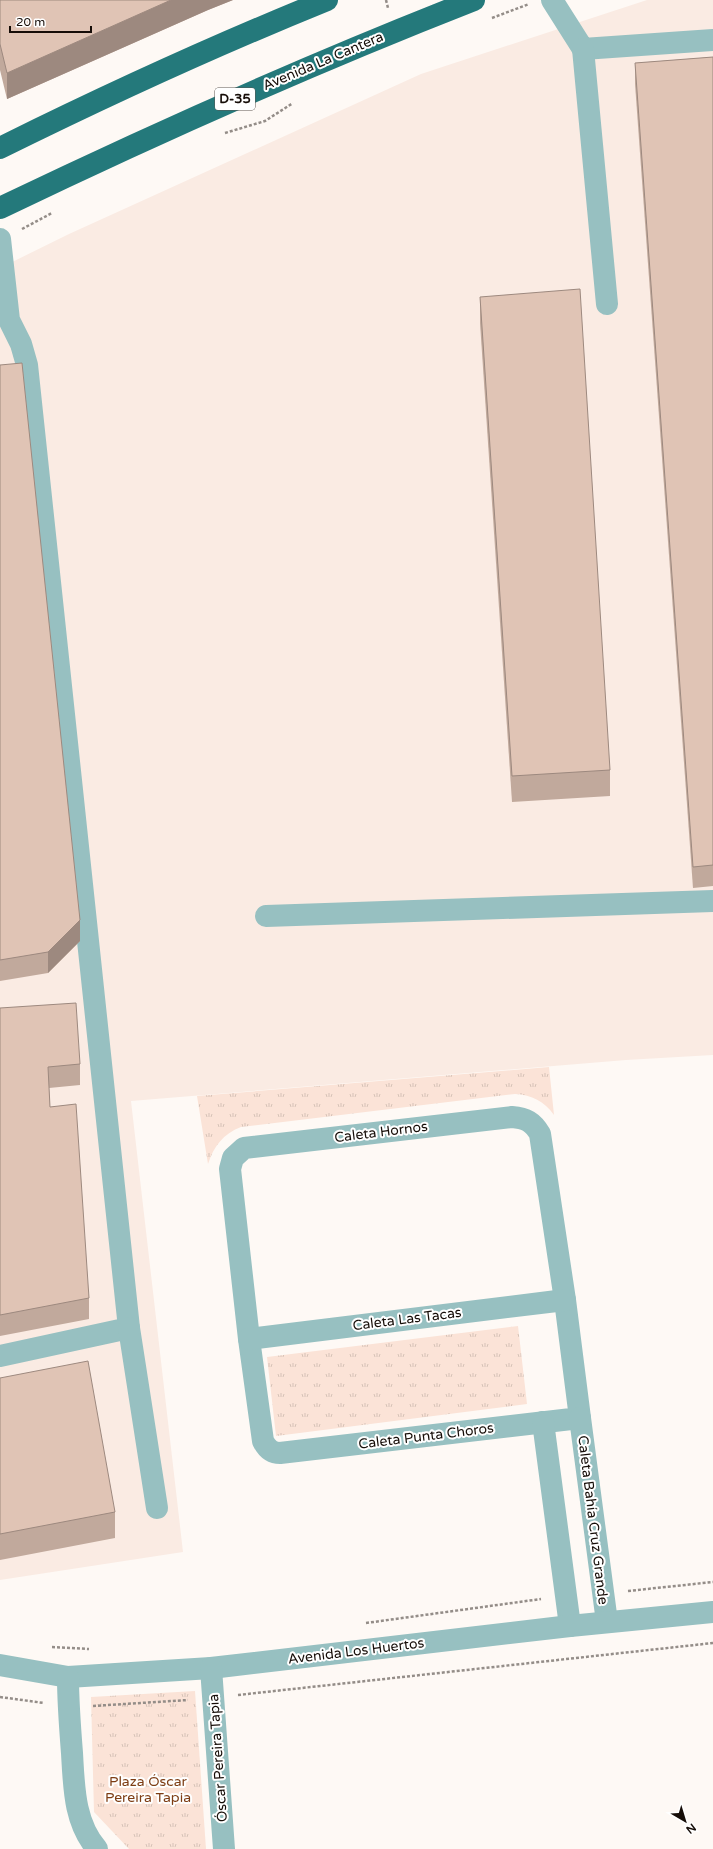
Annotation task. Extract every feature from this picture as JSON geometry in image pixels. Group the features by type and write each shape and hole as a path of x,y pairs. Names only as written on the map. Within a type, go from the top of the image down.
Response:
{"highway":[{"path":"0,148 87,105 198,54 327,0"},
{"name":"Avenida La Cantera","path":"0,208 126,148 260,88 474,0"}],"street":[{"path":"552,0 583,49 606,304"},
{"path":"583,49 713,40"},
{"path":"0,239 5,321 21,344 27,365 129,1328 157,1508"},
{"path":"266,916 713,901"},
{"name":"Caleta Hornos","path":"249,1338 230,1169 233,1158 244,1148 512,1117 522,1118 531,1122 540,1134 565,1300"},
{"path":"565,1300 580,1418"},
{"name":"Caleta Las Tacas","path":"249,1338 565,1300"},
{"path":"0,1356 129,1328"},
{"name":"Caleta Punta Choros","path":"249,1338 263,1441 268,1449 274,1453 580,1418"},
{"name":"Caleta Bahía Cruz Grande","path":"580,1418 607,1622"},
{"path":"543,1422 570,1626"},
{"name":"Avenida Los Huertos","path":"0,1666 68,1677 211,1668 570,1626 713,1612"},
{"name":"Óscar Pereira Tapia","path":"211,1668 224,1849"},
{"path":"68,1677 68,1707 77,1806 86,1834 97,1849"}],"path":[{"path":"603,1594 713,1582"},
{"path":"362,1623 566,1596"},
{"path":"0,1697 68,1707 214,1698 713,1643"},
{"path":"45,1647 92,1649"}],"shaded area":[{"path":"647,0 713,0 713,1055 626,1060 131,1101 183,1552 0,1580 0,268 69,234 421,74"}],"green space":[{"path":"549,1067 554,1115 542,1102 532,1097 515,1094 241,1127 229,1133 220,1141 216,1146 208,1164 197,1096"},
{"path":"518,1326 527,1404 276,1436 267,1357"},
{"name":"Plaza Óscar Pereira Tapia","path":"195,1691 206,1849 129,1849 94,1812 91,1697"}],"building":[{"path":"0,0 171,0 7,73 0,44"},
{"path":"713,57 713,865 693,867 635,63"},
{"path":"580,289 610,770 512,776 480,297"},
{"path":"22,363 80,920 48,952 0,960 0,365"},
{"path":"76,1003 80,1064 48,1067 50,1107 76,1104 89,1298 0,1315 0,1008"},
{"path":"88,1361 115,1512 0,1534 0,1378"}]}
